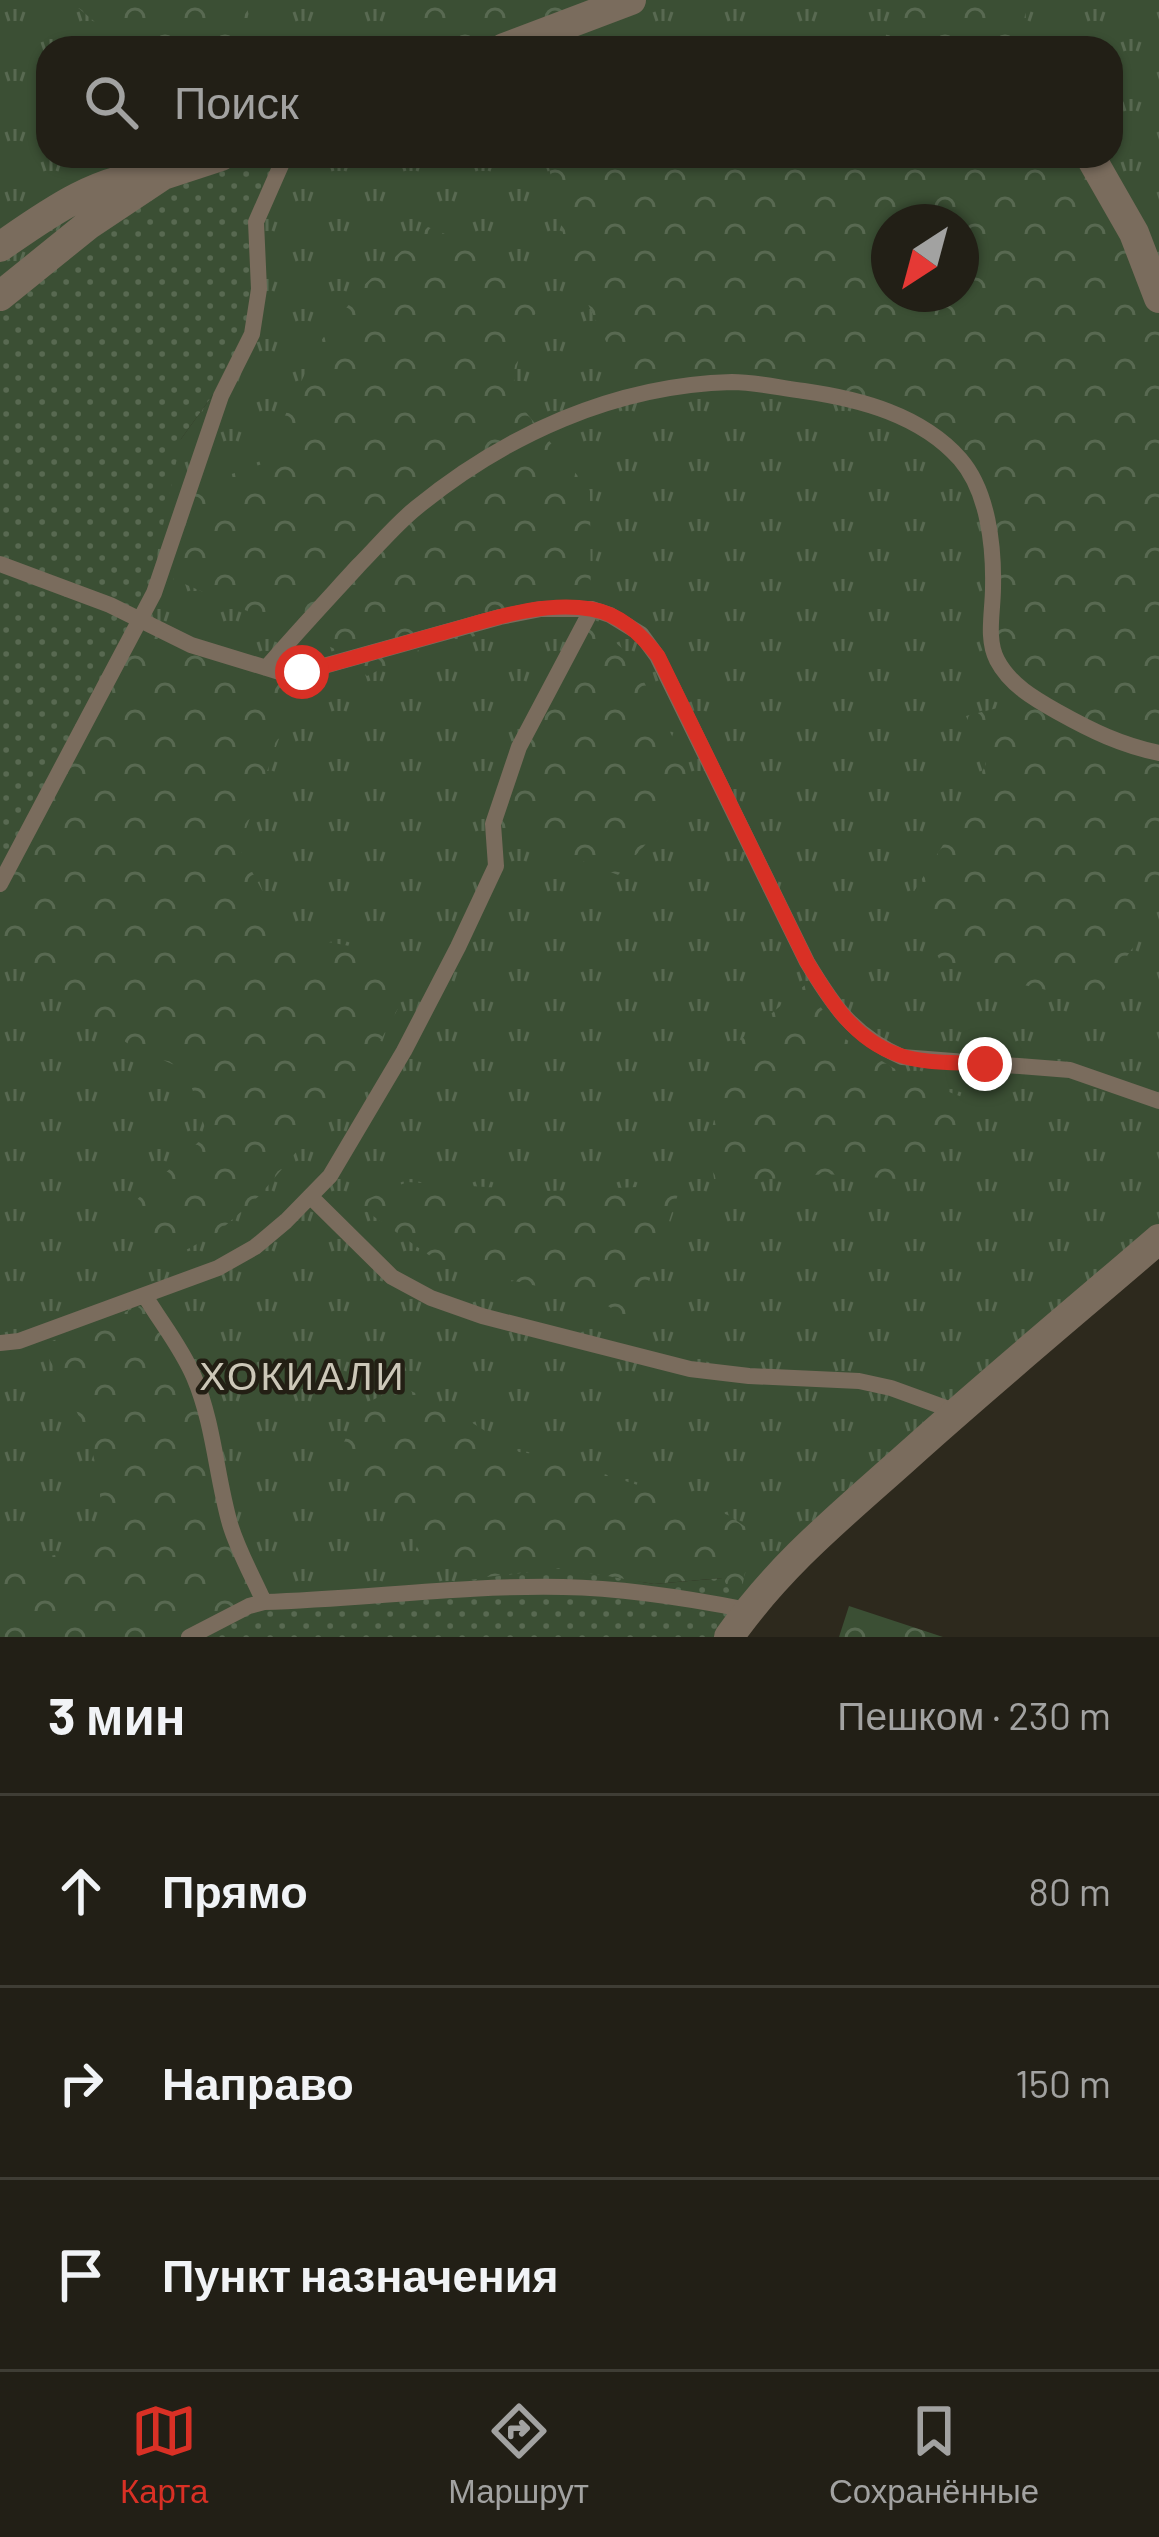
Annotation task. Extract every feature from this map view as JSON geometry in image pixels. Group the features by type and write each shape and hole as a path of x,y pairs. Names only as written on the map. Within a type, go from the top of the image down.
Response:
{"street":[{"path":"536,36 631,0"},
{"path":"0,296 88,225 163,175 184,168"},
{"path":"1097,168 1134,232 1159,298"},
{"path":"0,247 44,217 115,181 163,175"},
{"path":"729,1637 795,1556 1159,1239"}],"lane":[{"path":"0,884 154,593 221,397 252,334 259,289 256,222 279,168"},
{"path":"266,668 414,509 517,439 616,398 733,382 757,384 862,403 935,435 962,461 980,494 994,581 991,648 999,665 1027,694 1104,738 1159,752"},
{"path":"0,564 140,619 190,645 283,673 302,672 541,609 592,609 625,623 658,656 807,962 833,1006 859,1032 902,1057 1070,1070 1159,1101"},
{"path":"0,1343 19,1341 218,1268 255,1247 330,1176 404,1051 468,927 496,866 493,824 520,747 592,609"},
{"path":"311,1197 392,1276 431,1298 482,1316 690,1369 859,1382 891,1388 957,1412"},
{"path":"145,1296 177,1342 195,1379 230,1522 264,1602"},
{"path":"190,1637 264,1602 562,1587 632,1591 748,1610"}],"green space":[{"path":"0,0 539,0 445,36 36,36 36,168 183,168 0,301"},
{"path":"79,0 245,0 254,36 112,36 76,6"},
{"path":"388,0 610,0 523,36 411,36"},
{"path":"571,0 1159,0 1159,1234 738,1608 723,1578 365,1594 0,1637 0,870 178,443 239,359 259,227 277,168 1123,168 1123,36 500,36"},
{"path":"894,0 1024,0 1028,36 886,36"},
{"path":"192,168 277,168 259,222 262,285 239,359 181,439 143,621 0,882 0,301"},
{"path":"549,168 1094,169 1159,307 1159,903 1096,1001 943,967 910,898 986,764 966,716 1021,702 988,647 992,563 977,492 947,450 889,415 746,387 632,395 570,267"},
{"path":"428,227 488,252 547,300 526,325 511,394 590,491 591,622 630,655 698,786 618,875 495,826 573,622 523,624 419,650 367,676 335,649 173,579 195,486 262,464 320,342 364,285"},
{"path":"143,621 207,659 295,680 284,725 239,848 286,934 392,954 400,1005 362,1074 260,1195 217,1233 155,1267 129,1207 207,1134 186,1070 133,1047 65,1001 0,943 0,882"},
{"path":"805,985 842,1037 905,1075 975,1102 911,1180 825,1174 715,1184 708,1144 732,1047"},
{"path":"407,1182 550,1191 681,1185 635,1324 599,1300 443,1265 356,1204"},
{"path":"140,1306 158,1324 187,1373 264,1602 186,1637 0,1637 0,1567 73,1551 101,1519 91,1448 42,1345"},
{"path":"400,1386 450,1409 519,1452 550,1456 728,1515 753,1532 738,1608 722,1578 654,1584 558,1568 470,1579 421,1554 404,1524 334,1463 361,1406"},
{"path":"559,1568 654,1584 723,1578 738,1607 722,1637 189,1637 264,1602 365,1594"},
{"path":"849,1606 943,1637 839,1637"}],"district":[{"name":"ХОКИАЛИ","path":"303,1376"}],"route":[{"path":"302,672 541,609 592,609 625,623 658,656 833,1006 859,1032 902,1057 985,1064"}]}
